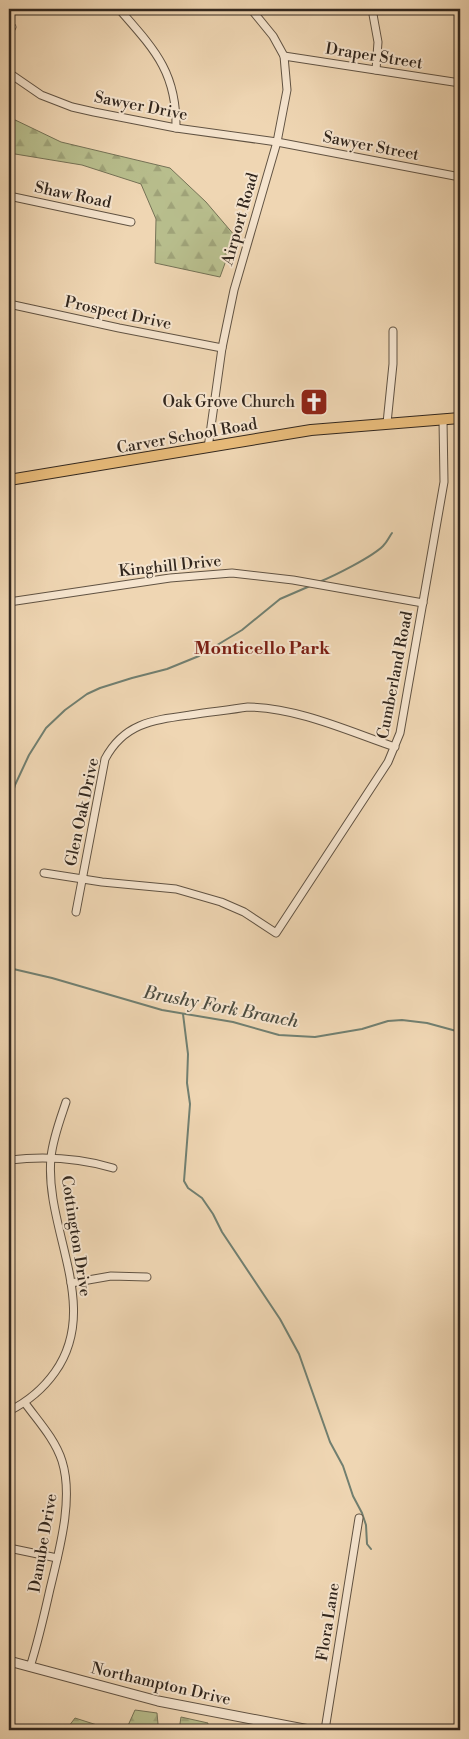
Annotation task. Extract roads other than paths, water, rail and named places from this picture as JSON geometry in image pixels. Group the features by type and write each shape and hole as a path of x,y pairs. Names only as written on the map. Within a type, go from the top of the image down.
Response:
{"main road":[{"name":"Carver School Road","path":"9,480 311,430 460,418"}],"street":[{"path":"119,9 154,51 166,70 175,96 176,128"},
{"name":"Airport Road","path":"208,448 222,348 234,290 277,142 288,90 284,56 273,36 251,9"},
{"path":"372,9 378,42 376,70"},
{"name":"Draper Street","path":"284,56 460,83"},
{"name":"Sawyer Drive","path":"9,73 41,95 72,107 176,128 277,142"},
{"name":"Sawyer Street","path":"277,142 460,177"},
{"name":"Shaw Road","path":"9,196 132,222"},
{"name":"Prospect Drive","path":"9,304 222,348"},
{"path":"386,423 393,364 393,331"},
{"name":"Cumberland Road","path":"81,880 164,887 201,896 244,912 276,933 388,762 395,747 406,706 444,482 443,420"},
{"name":"Kinghill Drive","path":"9,602 170,578 232,573 293,580 423,603"},
{"name":"Glen Oak Drive","path":"76,912 105,759 111,748 122,736 144,723 211,712 262,707 301,714 395,747"},
{"path":"44,873 81,880"},
{"name":"Cottington Drive","path":"9,1411 25,1403 50,1378 59,1367 69,1344 74,1316 71,1283 52,1190 51,1158 57,1128 66,1102"},
{"path":"10,1160 51,1158 79,1160 113,1168"},
{"path":"71,1283 112,1276 146,1277"},
{"name":"Danube Drive","path":"25,1403 56,1446 65,1473 66,1495 57,1558 39,1637 30,1667"},
{"name":"Flora Lane","path":"325,1730 359,1518"},
{"path":"9,1548 57,1558"},
{"name":"Northampton Drive","path":"9,1661 158,1701 308,1730"}],"waterway":[{"path":"319,582 343,571 378,550 386,543 392,533"},
{"path":"9,807 15,785 29,755 46,728 65,710 87,694 100,688 167,669 199,656 242,630 280,599 310,586"},
{"name":"Brushy Fork Branch","path":"9,968 52,978 162,1010 233,1022 279,1035 315,1037 362,1029 388,1021 402,1020 427,1023 460,1032"},
{"path":"183,1014 188,1054 187,1083 190,1104 184,1181 188,1188 202,1198 213,1214 222,1232 280,1319 299,1354 330,1442 343,1466 353,1496 362,1513 366,1525 367,1544 371,1549"}],"place":[{"name":"Oak Grove Church","path":"314,402"}],"district":[{"name":"Monticello Park","path":"262,648"}]}
